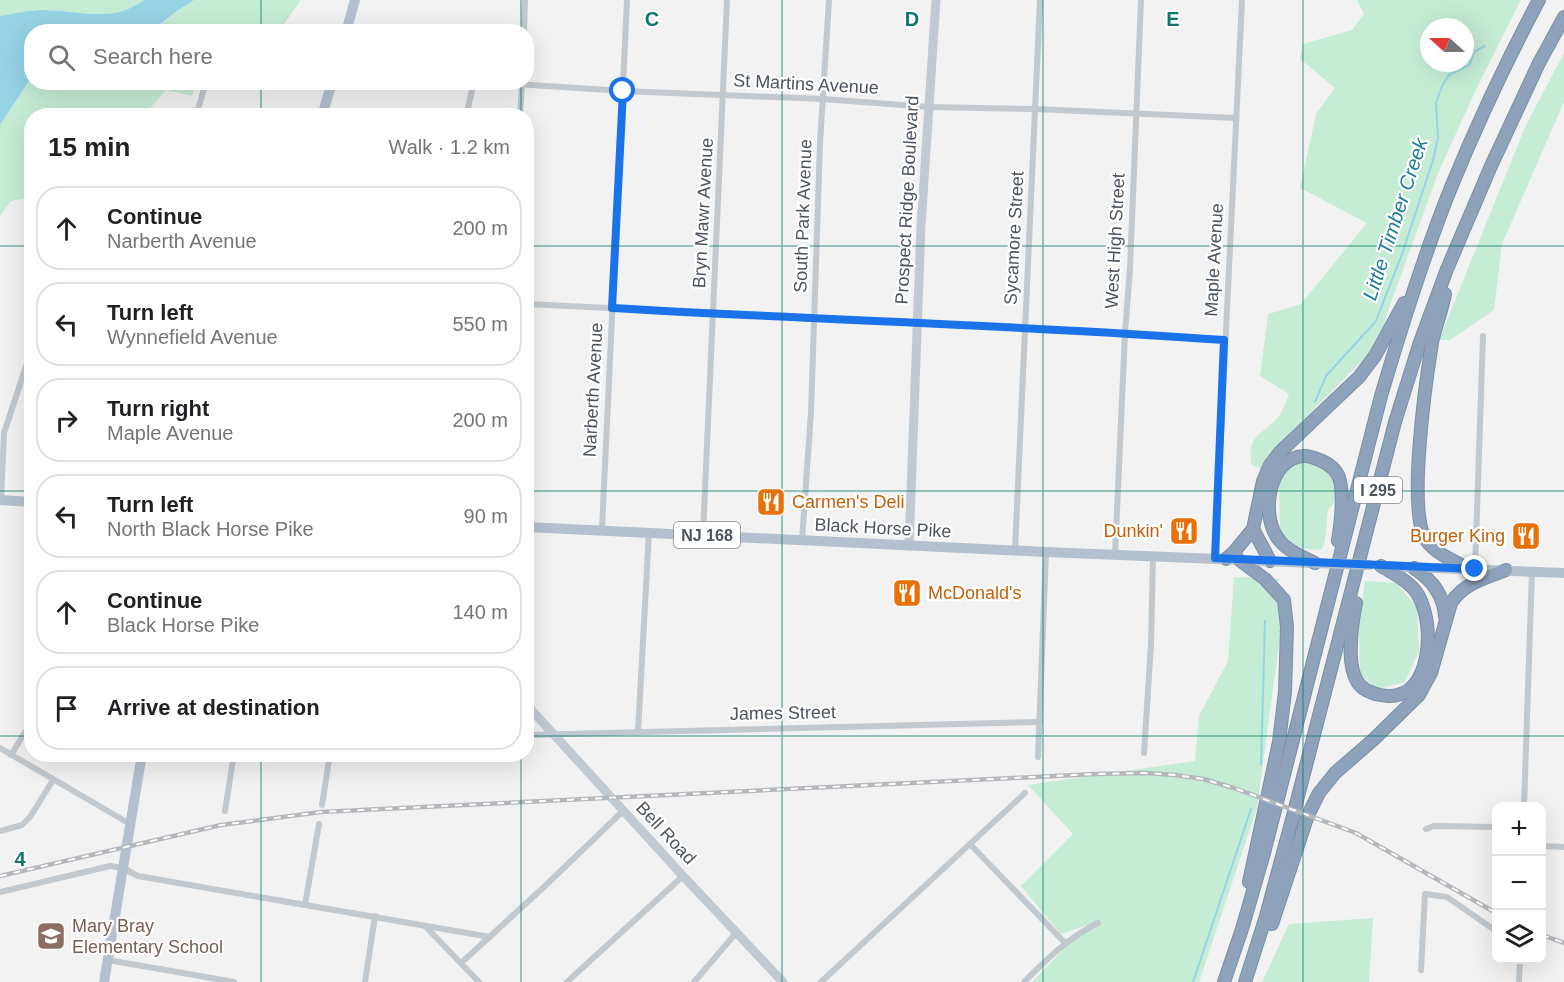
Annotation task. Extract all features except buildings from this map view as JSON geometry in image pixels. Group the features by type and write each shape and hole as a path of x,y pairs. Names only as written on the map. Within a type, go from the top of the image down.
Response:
{"highway":[{"name":"I 295","path":"1224,982 1260,870 1381,396 1419,275 1464,158 1514,48 1539,0"},
{"name":"I 295","path":"1245,982 1266,916 1294,812 1402,395 1447,269 1491,165 1539,63 1564,17"},
{"path":"1447,269 1445,296 1432,341 1423,407 1418,497 1425,538 1433,548 1445,556 1473,569"},
{"path":"1233,957 1279,742 1285,692 1287,627 1284,600 1265,579 1226,559 1253,529 1263,481 1270,465 1280,452 1359,377 1375,356 1419,275"},
{"path":"1315,563 1280,542 1272,527 1268,504 1272,484 1284,465 1296,457 1311,456 1327,463 1340,479 1342,493 1339,535 1331,594"},
{"path":"1371,516 1354,615 1351,643 1353,667 1357,681 1363,688 1387,696 1399,695 1410,689 1419,678 1428,642 1428,624 1422,600 1411,586 1375,566"},
{"path":"1253,529 1269,561"},
{"path":"1414,568 1430,578 1438,594 1445,614 1443,630"},
{"path":"1252,982 1308,815 1319,793 1335,773 1419,695 1431,673 1451,603 1458,593 1478,580 1506,570"}],"main road":[{"path":"348,24 355,0"},
{"path":"324,108 330,90"},
{"path":"1,501 24,502"},
{"name":"Black Horse Pike","path":"534,526 802,541 1226,559"},
{"name":"NJ 168","path":"1226,559 1564,573"},
{"path":"104,982 141,762"}],"street":[{"path":"524,24 525,0"},
{"name":"Narberth Avenue","path":"602,529 627,0"},
{"name":"Bryn Mawr Avenue","path":"704,534 727,0"},
{"name":"South Park Avenue","path":"802,541 811,412 829,0"},
{"name":"Prospect Ridge Boulevard","path":"909,546 917,324 936,0"},
{"name":"Sycamore Street","path":"1015,550 1040,0"},
{"name":"West High Street","path":"1115,555 1141,0"},
{"name":"Maple Avenue","path":"1226,559 1224,340 1242,0"},
{"name":"St Martins Avenue","path":"534,84 623,91 823,99 929,107 1236,118"},
{"path":"198,108 204,90"},
{"path":"468,108 472,90"},
{"path":"520,108 522,90"},
{"path":"534,304 1125,333 1224,340"},
{"path":"1473,569 1483,336"},
{"path":"1,501 4,433 24,372"},
{"path":"639,732 649,532"},
{"path":"1038,757 1046,552"},
{"path":"1144,753 1152,645 1153,556"},
{"path":"1524,802 1532,571"},
{"name":"Bell Road","path":"534,713 783,982"},
{"name":"James Street","path":"534,735 1040,722"},
{"path":"11,755 24,734"},
{"path":"0,748 130,825"},
{"path":"225,811 233,762"},
{"path":"322,805 329,762"},
{"path":"0,831 22,825 30,817 53,780"},
{"path":"821,982 1025,793"},
{"path":"461,963 623,811"},
{"path":"304,906 320,824"},
{"path":"1426,829 1434,826 1492,827"},
{"path":"970,844 1065,943"},
{"path":"1546,846 1564,847"},
{"path":"0,892 110,866 123,868 138,876 490,937"},
{"path":"567,982 683,876"},
{"path":"1421,970 1425,894 1447,897 1492,928"},
{"path":"364,982 375,916"},
{"path":"1024,982 1065,943 1098,923"},
{"path":"425,925 479,982"},
{"path":"694,982 737,932"},
{"path":"108,960 234,982"},
{"path":"1519,982 1520,964"}],"green space":[{"path":"0,0 144,0 120,12 108,14 42,10 0,17"},
{"path":"194,0 301,0 284,24 161,24"},
{"path":"1357,0 1521,0 1479,83 1438,173 1388,311 1380,343 1291,432 1290,467 1308,459 1328,465 1337,500 1328,509 1322,549 1315,550 1294,543 1280,531 1279,479 1251,464 1250,454 1254,440 1279,416 1289,394 1260,376 1268,314 1301,304 1367,223 1300,188 1316,114 1335,88 1300,59 1303,44 1352,30 1364,14"},
{"path":"1564,53 1564,102 1502,244 1494,310 1450,340 1439,340 1526,125"},
{"path":"24,89 166,90 150,108 24,108 24,199 11,201 0,216 0,125"},
{"path":"166,90 194,90 192,96"},
{"path":"1234,577 1280,579 1273,589 1283,615 1257,808 1199,982 1032,982 1087,925 1061,934 1021,886 1073,834 1028,785 1195,761 1199,716 1228,661"},
{"path":"1365,581 1396,583 1417,607 1419,651 1405,682 1377,689 1360,674 1359,622"},
{"path":"1373,918 1369,982 1262,982 1289,924"}],"water":[{"path":"144,0 194,0 160,24 24,24 24,89 0,125 0,16 43,10 107,14 132,7"}],"waterway":[{"name":"Little Timber Creek","path":"1315,402 1326,376 1376,321 1402,254 1433,160 1438,138 1436,103 1442,86 1449,75 1469,65 1475,51 1485,46"},
{"name":"Little Timber Creek","path":"1261,764 1265,621"},
{"name":"Little Timber Creek","path":"1193,982 1251,809"}],"railway":[{"path":"0,876 221,825 321,812 1145,773 1203,779 1234,788 1356,833 1492,911"},
{"path":"1546,936 1564,943"}],"place":[{"name":"Carmen's Deli","path":"771,502"},
{"name":"Dunkin'","path":"1184,531"},
{"name":"Burger King","path":"1526,536"},
{"name":"McDonald's","path":"907,593"},
{"name":"Mary Bray Elementary School","path":"51,936"}],"route":[{"path":"623,91 612,308 1125,333 1224,340 1215,558 1475,569"}]}
